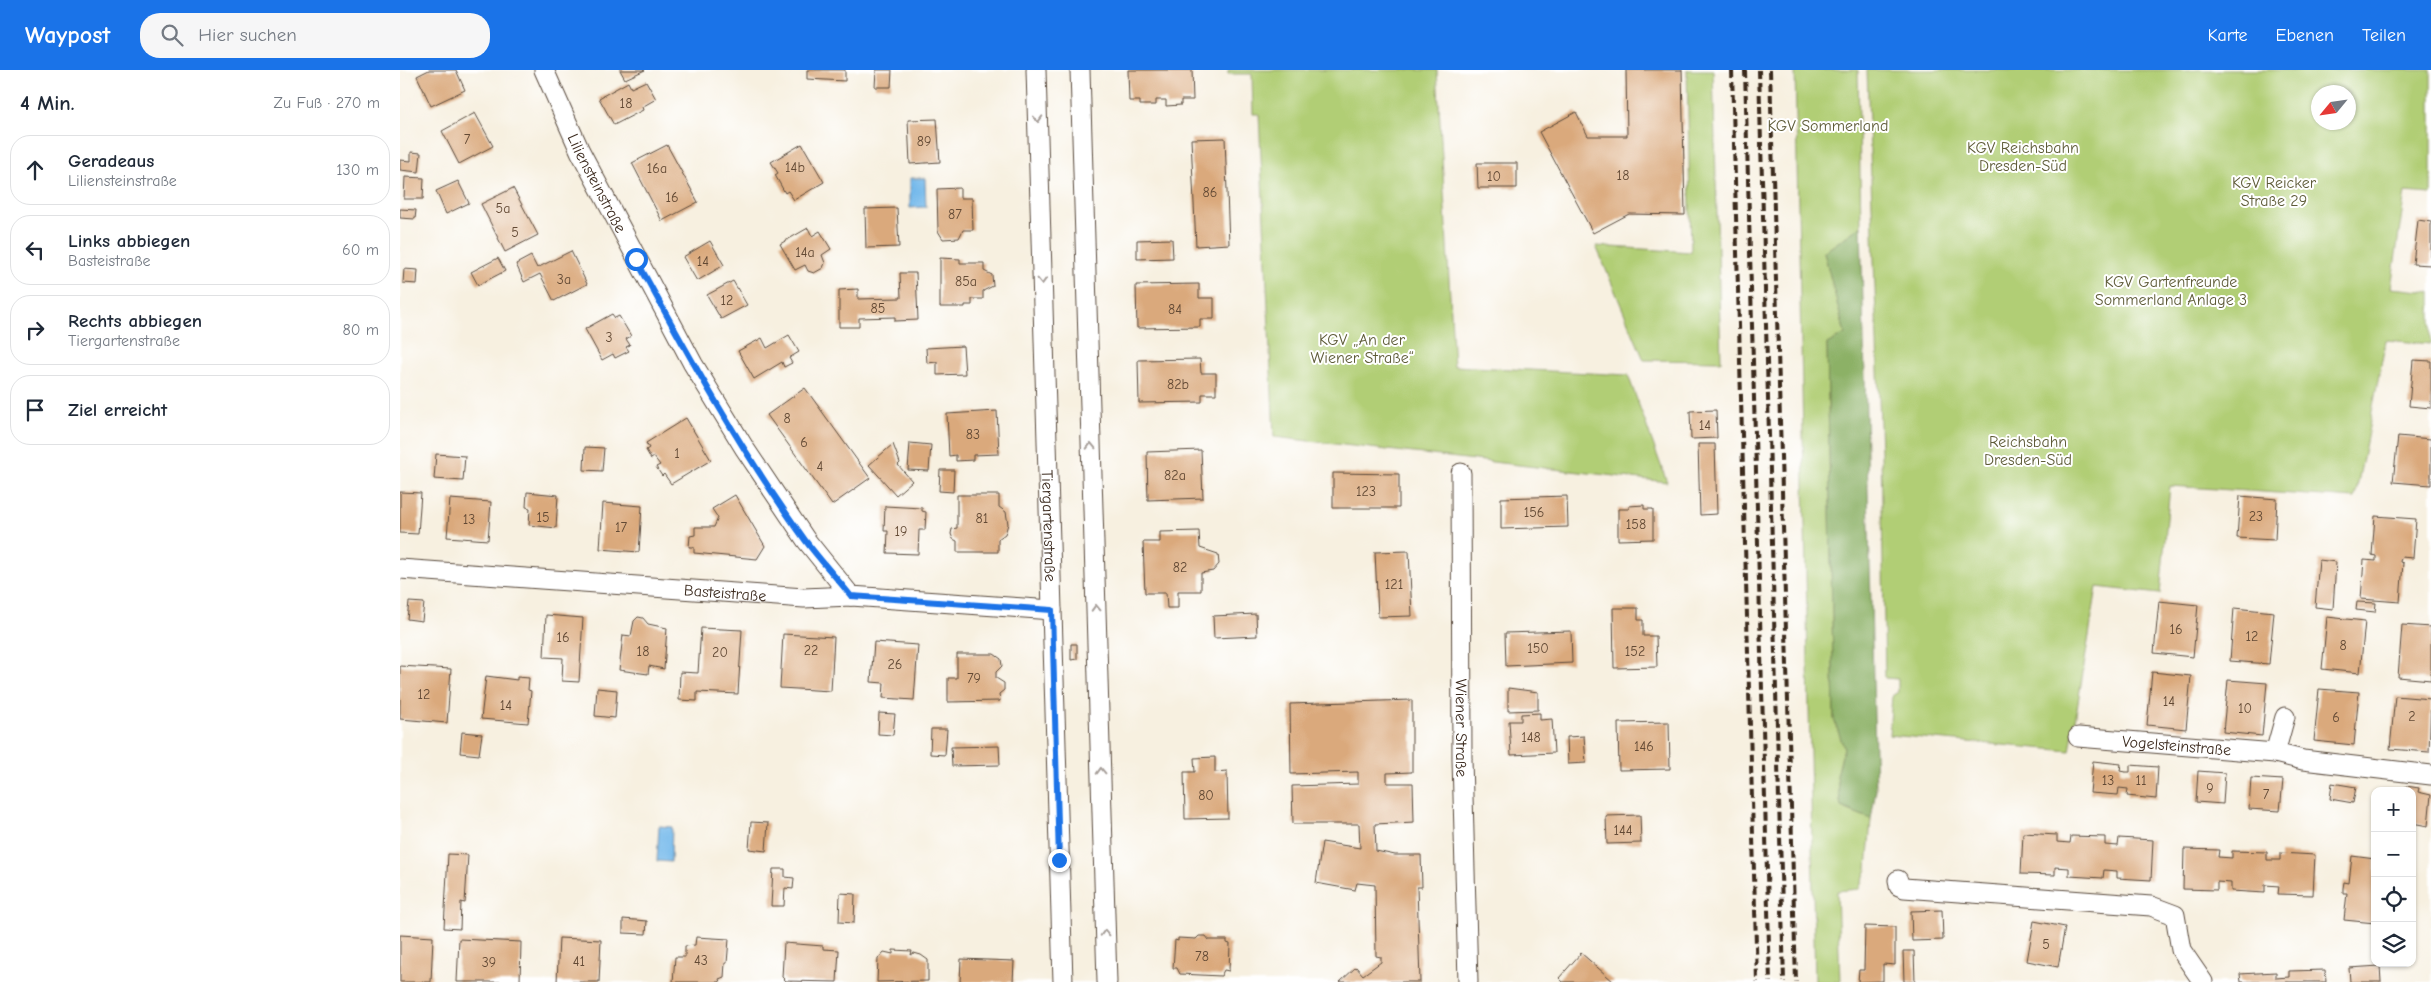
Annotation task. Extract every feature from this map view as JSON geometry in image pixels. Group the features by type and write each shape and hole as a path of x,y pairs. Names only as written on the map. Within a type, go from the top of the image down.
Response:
{"street":[{"name":"Liliensteinstraße","path":"544,70 580,151 693,364 744,450 806,540 851,596"},
{"name":"Tiergartenstraße","path":"1036,70 1063,982"},
{"path":"1080,70 1107,982"},
{"name":"Wiener Straße","path":"1461,473 1462,759 1468,982"},
{"name":"Basteistraße","path":"400,569 804,598 851,596 1052,610"},
{"path":"2275,753 2286,717"},
{"name":"Vogelsteinstraße","path":"2078,737 2275,753 2303,760 2431,775"},
{"path":"1898,880 1899,886 1904,888 2151,906 2175,915 2181,950 2203,982"}],"green space":[{"name":"KGV „An der Wiener Straße“","path":"1228,70 1437,70 1454,366 1628,375 1667,482 1274,437 1259,114 1253,114 1252,74 1228,74"},
{"path":"1687,70 1713,70 1721,361 1644,360 1596,246 1691,252"},
{"name":"KGV Sommerland","path":"1795,70 1858,70 1861,226 1824,252 1845,334 1827,344 1834,719 1844,748 1837,776 1841,807 1871,819 1867,869 1859,889 1837,891 1840,982 1815,982"},
{"path":"1867,70 2431,70 2431,194 2405,192 2391,288 2431,292 2431,344 2386,340 2355,498 2170,486 2160,594 2097,587 2070,751 1889,735 1892,696 1898,692 1898,679 1885,678 1881,451"},
{"path":"1861,226 1876,790 1871,819 1841,807 1837,776 1844,748 1834,719 1827,344 1845,334 1824,252"}],"water":[{"path":"910,178 925,178 926,207 910,208"},
{"path":"659,826 672,827 671,862 657,861"}],"building":[{"path":"429,70 456,70 465,90 431,106 417,76"},
{"path":"620,70 645,70 625,79"},
{"path":"807,70 845,70 845,81 807,79"},
{"path":"876,70 892,70 891,87 875,87"},
{"path":"1128,70 1192,70 1193,100 1181,100 1181,105 1166,106 1166,100 1156,100 1156,105 1140,105 1140,101 1129,101"},
{"path":"1626,70 1682,70 1685,215 1629,214 1593,233 1539,132 1576,112 1588,136 1627,136"},
{"path":"646,81 656,99 642,107 643,110 614,125 599,98 628,82 631,88"},
{"path":"475,113 493,146 459,164 442,131"},
{"path":"937,119 940,162 910,164 908,120"},
{"path":"1225,138 1229,244 1196,246 1191,139"},
{"path":"802,144 824,182 794,200 788,191 785,193 775,175 778,173 771,162"},
{"path":"667,145 698,202 662,221 632,163"},
{"path":"411,152 421,153 419,172 400,170 400,160 411,161"},
{"path":"1477,163 1517,163 1517,188 1478,188"},
{"path":"405,177 424,178 423,199 404,199"},
{"path":"458,181 469,203 446,214 436,191"},
{"path":"513,188 538,235 505,252 481,204"},
{"path":"960,188 960,198 972,198 973,230 963,230 959,238 943,239 938,231 937,189"},
{"path":"897,208 899,247 866,248 865,209"},
{"path":"400,209 416,210 415,219 400,218"},
{"path":"2418,220 2431,222 2431,265 2413,264"},
{"path":"808,228 812,236 820,231 831,249 822,255 825,263 823,268 814,273 808,271 805,265 795,270 780,244"},
{"path":"1172,239 1173,258 1137,259 1137,240"},
{"path":"710,241 724,265 697,281 683,257"},
{"path":"571,251 587,284 554,301 540,274 524,282 516,264 531,256 537,268"},
{"path":"498,258 505,271 478,285 471,272"},
{"path":"940,258 960,259 960,263 984,263 984,271 992,275 993,286 983,291 983,299 972,299 972,305 965,305 965,307 940,307"},
{"path":"404,269 418,270 417,284 403,283"},
{"path":"900,273 916,273 918,320 895,321 895,317 859,318 859,327 839,327 839,290 858,289 858,299 901,298"},
{"path":"733,281 747,305 721,319 707,295"},
{"path":"1199,284 1199,298 1214,298 1214,319 1200,319 1200,327 1137,328 1136,285"},
{"path":"612,314 615,318 619,316 631,336 626,339 630,345 626,347 629,351 615,358 613,354 602,360 585,329"},
{"path":"789,335 799,352 789,358 792,363 784,367 782,362 754,379 738,351 762,338 767,348"},
{"path":"963,346 965,374 937,375 937,362 927,363 926,348"},
{"path":"1200,359 1201,373 1216,373 1216,394 1202,394 1202,402 1139,403 1138,360"},
{"path":"2413,360 2431,361 2431,408 2409,406"},
{"path":"805,388 870,478 832,505 767,415"},
{"path":"1716,410 1717,438 1691,439 1690,411"},
{"path":"997,411 999,454 973,455 973,460 956,461 956,455 949,456 947,414"},
{"path":"686,418 711,460 671,484 656,467 660,465 654,457 651,459 646,450 649,448 646,443"},
{"path":"2398,436 2431,439 2431,485 2393,482"},
{"path":"910,443 931,445 929,471 908,470"},
{"path":"893,444 900,463 898,465 912,481 896,495 869,465"},
{"path":"1698,444 1715,444 1717,514 1700,515"},
{"path":"585,447 604,448 602,471 584,470"},
{"path":"1201,450 1203,498 1148,500 1147,452"},
{"path":"436,454 465,456 463,481 434,479"},
{"path":"940,470 954,470 953,492 939,491"},
{"path":"1333,473 1399,474 1399,508 1333,508"},
{"path":"400,492 421,493 418,534 400,533"},
{"path":"527,492 558,495 556,528 529,525 530,508 526,507"},
{"path":"735,495 765,546 757,559 694,553 694,547 689,547 690,536 695,535 695,527 714,527 718,518 712,509"},
{"path":"957,495 999,495 999,507 1006,512 1008,524 1005,534 998,539 998,552 957,552 957,541 953,539 951,534 952,529 957,528"},
{"path":"1567,496 1568,527 1501,529 1501,498"},
{"path":"2240,496 2277,499 2275,540 2237,538"},
{"path":"450,499 491,502 488,540 447,537"},
{"path":"603,503 642,506 639,552 600,549"},
{"path":"1644,505 1644,509 1653,509 1653,539 1618,540 1618,509 1629,509 1629,506"},
{"path":"885,506 922,508 922,511 926,512 925,530 919,530 918,554 887,553 888,531 884,531"},
{"path":"2375,516 2416,519 2413,558 2401,557 2400,562 2403,563 2400,602 2361,599 2364,560 2376,561 2376,556 2372,555"},
{"path":"1199,531 1200,548 1218,554 1219,564 1213,571 1201,573 1201,591 1178,591 1178,608 1167,608 1166,593 1145,593 1143,542 1160,542 1160,532"},
{"path":"1409,551 1412,616 1378,617 1375,552"},
{"path":"2319,560 2336,562 2333,609 2315,607"},
{"path":"2159,601 2198,605 2193,657 2154,653"},
{"path":"409,602 424,603 422,621 407,619"},
{"path":"2357,602 2376,603 2375,612 2356,610"},
{"path":"1613,608 1638,608 1638,620 1643,620 1643,636 1656,636 1657,667 1614,668"},
{"path":"2234,608 2274,612 2269,664 2230,661"},
{"path":"1256,614 1257,636 1214,638 1213,616"},
{"path":"546,615 583,618 579,682 562,681 563,658 544,657"},
{"path":"638,617 643,618 648,624 667,628 664,669 649,666 648,674 619,670 623,635 631,636 634,621"},
{"path":"2327,617 2365,621 2360,673 2322,669"},
{"path":"2402,625 2431,627 2431,680 2398,677"},
{"path":"701,628 742,630 738,694 697,692 697,701 679,700 680,672 698,673"},
{"path":"1571,631 1572,663 1506,666 1505,633"},
{"path":"783,634 834,637 831,691 780,688"},
{"path":"874,642 918,645 914,700 883,698 884,683 871,682"},
{"path":"1071,644 1077,644 1077,659 1071,660"},
{"path":"957,654 994,654 1001,659 1002,666 996,672 996,678 1004,683 1004,690 999,694 1000,701 948,702 948,678 957,678"},
{"path":"400,666 451,669 447,723 400,719"},
{"path":"2152,672 2191,676 2186,729 2147,725"},
{"path":"486,676 517,680 517,677 529,678 528,690 531,691 528,723 481,719"},
{"path":"2228,680 2267,683 2262,736 2223,732"},
{"path":"597,688 617,690 615,718 595,716"},
{"path":"1508,688 1538,692 1538,710 1508,711"},
{"path":"2319,689 2359,692 2354,745 2314,741"},
{"path":"2395,696 2431,699 2429,752 2390,749"},
{"path":"1412,700 1412,772 1387,773 1387,783 1413,783 1414,822 1375,824 1376,851 1395,855 1421,855 1422,887 1417,887 1420,982 1340,982 1356,967 1363,975 1381,962 1381,957 1376,956 1375,885 1357,883 1355,890 1316,883 1322,842 1360,848 1359,824 1293,824 1292,786 1358,784 1358,772 1291,774 1290,704"},
{"path":"879,713 895,714 893,735 878,734"},
{"path":"1540,713 1540,720 1552,719 1554,753 1511,755 1509,721 1521,721 1521,714"},
{"path":"1669,722 1670,769 1619,770 1618,723"},
{"path":"931,729 947,729 945,755 930,754"},
{"path":"462,732 482,734 479,755 460,753"},
{"path":"1584,736 1586,763 1568,764 1567,737"},
{"path":"999,746 1000,765 952,766 951,747"},
{"path":"1215,757 1215,772 1227,771 1228,818 1185,819 1184,772 1195,772 1194,758"},
{"path":"2093,761 2121,764 2120,771 2125,772 2130,772 2130,765 2158,767 2156,799 2127,796 2128,789 2119,788 2118,795 2090,793"},
{"path":"2198,771 2225,773 2223,804 2196,802"},
{"path":"2251,778 2283,780 2280,811 2249,809"},
{"path":"2332,783 2356,787 2353,803 2330,799"},
{"path":"2416,788 2419,788 2418,792 2431,795 2428,826 2416,824"},
{"path":"1640,815 1641,843 1607,844 1606,816"},
{"path":"751,822 768,823 766,851 749,849"},
{"path":"2023,833 2057,835 2057,842 2070,843 2071,836 2105,837 2105,845 2118,846 2119,838 2153,840 2151,880 2117,878 2117,871 2104,870 2103,878 2069,876 2069,868 2055,867 2055,875 2021,874"},
{"path":"2184,849 2219,850 2218,857 2232,858 2232,851 2267,852 2267,860 2280,860 2280,853 2315,855 2313,895 2278,894 2279,886 2265,885 2265,893 2231,891 2231,883 2217,882 2217,890 2183,889"},
{"path":"448,854 468,855 465,903 461,902 460,929 444,928"},
{"path":"2352,856 2371,858 2371,923 2344,920 2347,893 2343,893 2343,888 2344,882 2349,883"},
{"path":"773,869 785,869 785,877 794,878 793,889 785,888 784,906 771,906"},
{"path":"840,893 855,894 854,923 839,922"},
{"path":"1942,910 1943,940 1912,941 1911,911"},
{"path":"623,919 647,921 646,934 623,933"},
{"path":"2034,921 2065,927 2058,967 2027,961"},
{"path":"1865,926 1895,927 1895,965 1883,964 1883,981 1858,982 1859,970 1864,970"},
{"path":"400,935 433,937 431,982 400,982"},
{"path":"1199,936 1206,936 1209,940 1227,940 1227,943 1230,944 1229,971 1224,970 1221,976 1180,974 1177,968 1173,968 1175,940 1178,941 1178,938 1196,939"},
{"path":"696,937 729,939 727,963 725,963 724,977 719,979 720,982 673,982 675,957 685,957 685,946 695,945"},
{"path":"559,938 601,940 599,982 557,982"},
{"path":"459,939 521,942 520,982 457,982"},
{"path":"784,943 823,946 823,949 839,950 837,982 786,981 782,977"},
{"path":"893,950 912,951 911,955 914,953 921,955 928,960 928,981 877,982 878,959 884,952 893,954"},
{"path":"1903,951 1914,951 1915,982 1904,982"},
{"path":"1581,953 1614,982 1563,982 1559,978"},
{"path":"961,959 1014,961 1013,982 960,982"},
{"path":"2380,967 2381,982 2350,982 2349,968"},
{"path":"2325,970 2326,982 2241,982 2240,974 2276,972 2276,978 2289,977 2289,971"}],"railway":[{"path":"1732,70 1757,982"},
{"path":"1745,70 1770,982"},
{"path":"1759,70 1784,982"},
{"path":"1770,70 1796,982"}],"route":[{"path":"636,259 693,364 744,450 806,540 851,596 1052,610 1059,860"}],"park label":[{"name":"KGV Reichsbahn Dresden-Süd","path":"2023,156"},
{"name":"KGV Reicker Straße 29","path":"2274,191"},
{"name":"KGV Gartenfreunde Sommerland Anlage 3","path":"2171,290"},
{"name":"Reichsbahn Dresden-Süd","path":"2028,450"}]}
